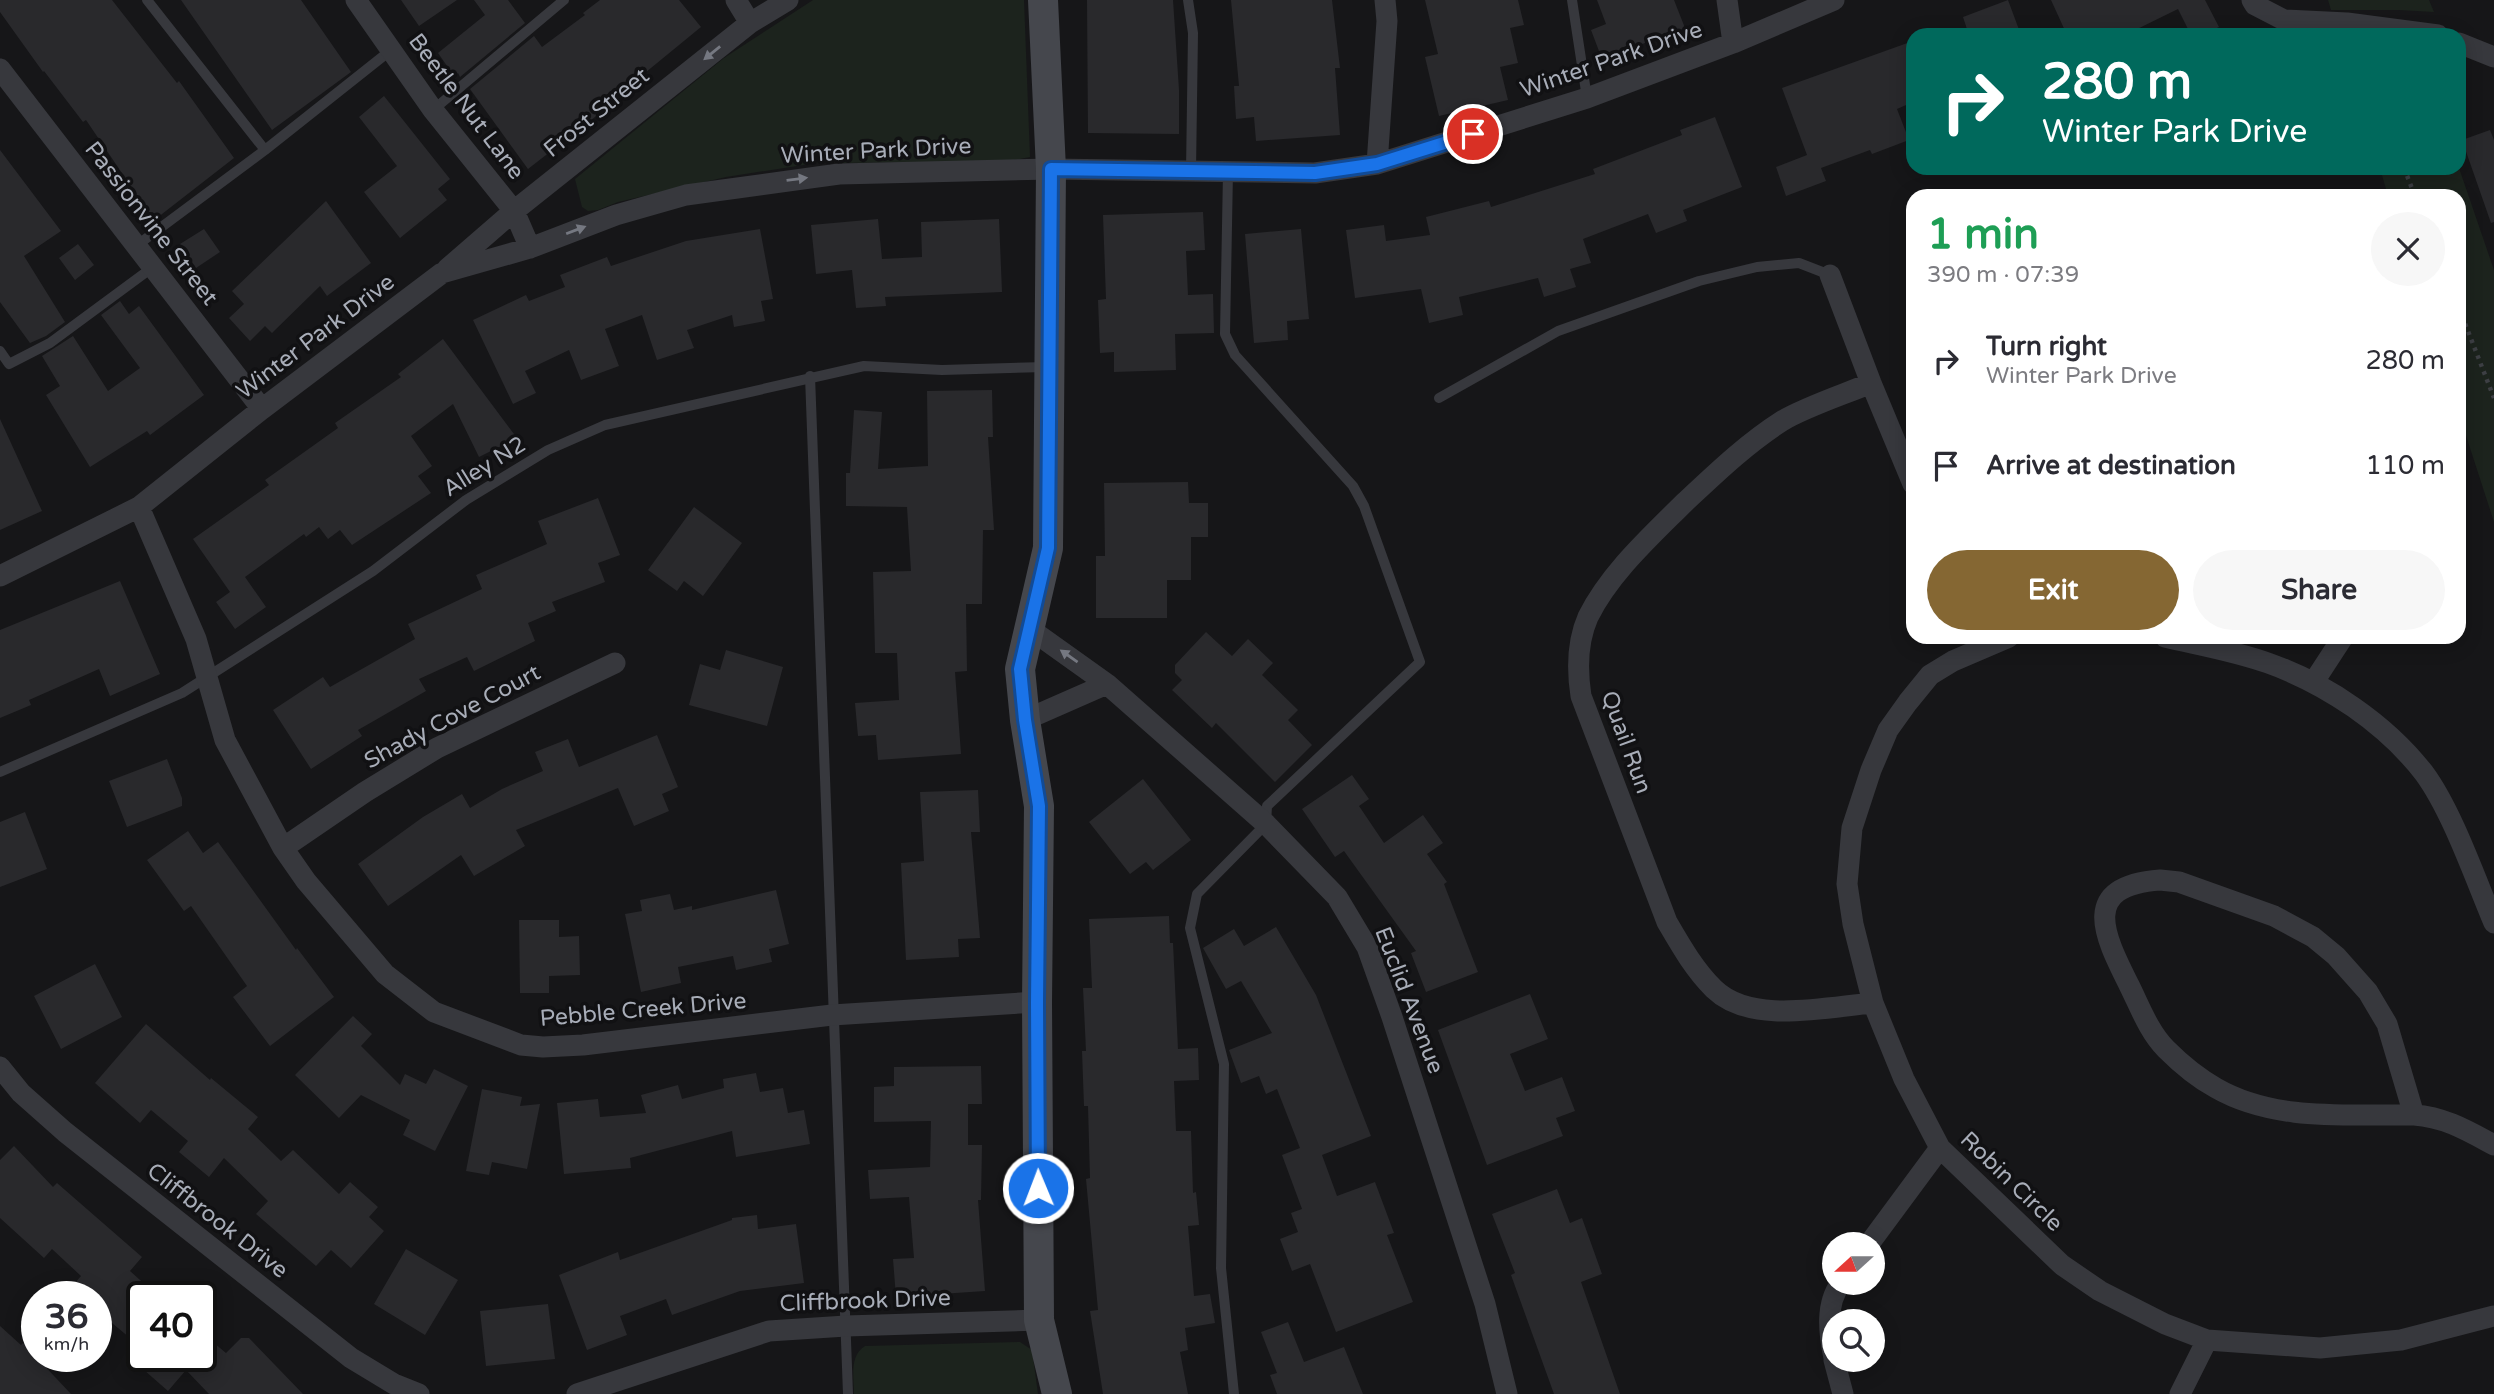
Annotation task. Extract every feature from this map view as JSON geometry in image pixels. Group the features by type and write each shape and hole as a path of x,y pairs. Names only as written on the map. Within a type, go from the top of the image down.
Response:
{"street":[{"name":"Beetle Nut Lane","path":"356,0 433,110 514,211 530,248"},
{"path":"736,0 750,23"},
{"name":"Frost Street","path":"442,274 514,211 750,23 788,0"},
{"path":"1043,0 1051,169 1048,548 1020,669 1039,806 1039,1320 1057,1394"},
{"path":"1377,164 1387,21 1385,0"},
{"path":"1727,0 1733,43"},
{"name":"Winter Park Drive","path":"0,576 139,508 262,409 442,274 530,248 616,215 686,195 839,174 1051,169 1315,173 1377,164 1587,97 1733,43 1834,0"},
{"path":"2252,0 2255,5 2284,20 2385,28"},
{"path":"2466,46 2494,57"},
{"name":"Passionvine Street","path":"0,69 262,409"},
{"path":"1830,275 1906,467"},
{"name":"Quail Run","path":"1871,383 1784,419 1731,459 1646,540 1612,580 1588,617 1581,639 1578,673 1581,696 1667,922 1686,955 1716,990 1737,1004 1761,1011 1872,1003"},
{"name":"Pebble Creek Drive","path":"139,508 197,639 225,740 283,848 306,881 385,974 434,1012 521,1045 543,1047 583,1045 832,1015 1037,1002"},
{"name":"Euclid Avenue","path":"1030,629 1108,684 1266,824 1337,897 1367,947 1392,1017 1485,1304 1507,1394"},
{"name":"Robin Circle","path":"1976,644 1930,675 1888,730 1852,828 1847,884 1853,925 1872,1003 1904,1079 1940,1148 2062,1265 2100,1291 2165,1324 2207,1340 2320,1348 2401,1340 2494,1316"},
{"path":"2193,644 2268,663 2313,683 2367,716 2423,773 2440,800 2494,923"},
{"path":"2313,683 2338,644"},
{"name":"Shady Cove Court","path":"283,848 365,792 437,748 615,663"},
{"path":"1025,720 1108,684"},
{"path":"2414,1115 2387,1024 2368,992 2336,956 2313,937 2274,916 2179,881 2142,881 2118,890 2108,903 2102,919 2110,947 2150,1027 2165,1048 2188,1069 2218,1089 2256,1104 2300,1114 2434,1116 2458,1125 2494,1146"},
{"name":"Cliffbrook Drive","path":"0,1067 21,1093 65,1132 351,1358 394,1384 419,1394"},
{"path":"1878,1232 1940,1148"},
{"name":"Cliffbrook Drive","path":"578,1394 769,1331 1039,1320"},
{"path":"2180,1394 2207,1340"},
{"path":"1837,1372 1843,1394"}],"lane":[{"path":"147,0 265,150"},
{"path":"433,110 564,0"},
{"path":"1188,0 1193,33 1191,171"},
{"path":"1572,0 1587,97"},
{"path":"136,246 265,150 391,50"},
{"path":"1228,172 1225,334 1235,355 1353,486 1364,506 1420,662 1267,806 1266,824 1197,894 1190,928 1224,1064 1221,1268 1234,1394"},
{"path":"1439,398 1558,331 1699,281 1758,267 1799,263 1830,275"},
{"path":"0,351 9,364 40,348 153,267"},
{"name":"Alley N2","path":"0,772 182,693 373,571 466,500 548,450 605,425 810,376 864,366 942,370 1050,367"},
{"path":"810,376 848,1394"}],"path":[{"path":"2466,326 2494,398"}],"shaded area":[{"path":"813,0 1024,0 1030,157 1004,162 816,163 726,177 618,202 598,210 588,211 582,207 575,179 724,58"},
{"path":"2328,0 2429,0 2434,12 2331,10"},
{"path":"2382,175 2461,175 2494,270 2494,522 2466,436 2466,189 2386,189"},
{"path":"1020,1342 1032,1350 1038,1394 854,1394 854,1361 865,1346"}],"building":[{"path":"0,0 112,0 177,83 179,81 234,158 153,221 86,120 83,122 43,72 0,12"},
{"path":"181,0 301,0 351,72 272,130"},
{"path":"401,0 457,0 419,26"},
{"path":"474,0 508,0 525,23 460,77 458,73 454,76 438,53 485,15"},
{"path":"600,0 679,0 701,27 629,86 631,89 528,169 470,89 534,36 542,47 585,15 583,13"},
{"path":"1087,0 1173,0 1179,134 1088,133"},
{"path":"1231,0 1332,0 1340,68 1335,68 1340,135 1256,141 1254,117 1236,119 1234,86 1239,86"},
{"path":"1425,0 1518,0 1524,25 1510,28 1518,63 1500,67 1508,100 1439,116 1425,57 1438,54"},
{"path":"1597,0 1674,0 1685,28 1602,59 1591,30 1606,24"},
{"path":"2008,0 2018,28 1967,28 1963,17"},
{"path":"2051,0 2205,0 2219,27 2188,28 2178,9 2139,28 2064,28"},
{"path":"1906,44 1906,105 1897,109 1906,132 1906,141 1872,154 1870,150 1821,168 1826,181 1786,196 1776,167 1807,155 1782,88"},
{"path":"384,96 450,179 438,189 447,200 400,238 364,192 397,166 359,117"},
{"path":"1715,117 1742,187 1683,210 1687,221 1656,233 1648,214 1583,239 1591,263 1570,269 1576,287 1544,297 1538,278 1459,297 1463,315 1429,323 1421,289 1355,298 1346,230 1384,225 1386,241 1430,235 1426,217 1489,201 1491,207 1595,174 1593,169 1682,135 1680,130"},
{"path":"2490,130 2494,140 2494,222 2491,223 2466,151 2466,139"},
{"path":"0,150 61,231 24,256 65,322 46,336 30,343 0,302"},
{"path":"326,201 371,263 327,296 320,286 272,333 265,326 250,341 229,318 244,304 232,291"},
{"path":"1203,212 1205,250 1186,251 1188,295 1213,294 1214,333 1175,334 1176,370 1114,372 1114,352 1100,353 1098,300 1106,299 1103,215"},
{"path":"878,219 882,259 922,257 921,222 999,219 1002,292 885,297 886,306 856,308 852,270 816,274 811,225"},
{"path":"204,229 220,252 196,268 180,244"},
{"path":"760,229 773,299 761,301 765,321 734,327 732,315 687,330 694,348 657,360 642,315 605,329 619,366 581,380 569,350 525,371 536,393 513,404 473,320 526,295 529,301 565,287 560,275 607,257 611,266 686,241"},
{"path":"1301,229 1309,319 1287,321 1288,340 1254,343 1245,234"},
{"path":"78,244 94,265 75,280 59,258"},
{"path":"120,301 129,314 139,306 204,395 150,435 147,431 90,467 46,395 60,386 42,356 73,336 108,391 140,368 101,315"},
{"path":"443,339 517,438 479,457 453,404 411,436 432,466 418,476 431,493 352,545 340,530 328,539 319,527 306,537 304,534 245,577 266,607 235,629 216,602 230,592 193,539 269,485 265,480 338,428 335,423 401,377 398,374"},
{"path":"992,390 993,437 988,437 994,530 983,530 982,604 966,604 967,671 955,672 961,754 878,760 876,735 858,736 855,703 899,700 897,653 875,653 873,572 911,571 907,507 846,506 846,473 850,473 854,410 882,412 878,469 928,466 927,391"},
{"path":"0,419 42,511 0,530"},
{"path":"1188,482 1189,503 1208,503 1208,537 1191,537 1191,580 1167,580 1167,618 1096,618 1096,556 1105,556 1104,483"},
{"path":"598,498 620,555 598,563 605,582 552,602 556,611 528,623 535,641 474,671 467,657 419,679 426,691 358,730 362,736 311,769 273,710 323,677 330,687 415,639 408,624 482,589 476,575 547,544 538,521"},
{"path":"694,507 742,543 703,596 684,581 677,591 648,570"},
{"path":"120,581 160,674 110,696 99,669 29,700 31,705 0,718 0,630"},
{"path":"1206,632 1232,656 1248,639 1273,663 1262,675 1298,710 1288,720 1312,745 1275,782 1216,723 1212,728 1172,690 1182,680 1175,673 1175,665"},
{"path":"726,650 783,667 767,726 689,705 700,664 720,670"},
{"path":"657,735 678,787 662,794 669,811 634,826 618,788 516,830 525,846 474,876 461,855 388,906 358,864 423,817 462,794 470,808 502,789 543,771 535,752 568,739 579,767"},
{"path":"167,759 182,798 182,806 127,827 109,781"},
{"path":"1352,775 1369,799 1359,806 1384,843 1423,815 1443,843 1427,854 1447,882 1444,884 1478,972 1426,992 1411,953 1416,951 1344,851 1335,857 1302,809"},
{"path":"1143,779 1191,840 1153,870 1146,862 1130,874 1089,822"},
{"path":"978,790 980,832 971,832 980,938 958,939 959,957 906,960 901,863 924,861 920,792"},
{"path":"25,812 47,869 0,887 0,822"},
{"path":"188,831 203,853 218,842 296,950 297,948 334,997 270,1046 233,997 247,986 191,906 184,911 147,860"},
{"path":"776,890 789,944 769,949 772,962 736,970 733,956 678,967 681,983 641,992 625,914 642,911 640,900 670,894 674,910 692,906 692,910"},
{"path":"1169,916 1170,943 1173,943 1178,1049 1198,1048 1199,1080 1174,1081 1176,1131 1191,1131 1193,1193 1196,1192 1199,1225 1188,1226 1194,1296 1210,1294 1215,1323 1185,1328 1188,1350 1180,1352 1188,1394 1103,1394 1090,1311 1098,1310 1086,1179 1090,1178 1088,1106 1084,1106 1082,1051 1086,1051 1083,988 1092,988 1089,919"},
{"path":"519,920 559,920 559,937 579,936 580,975 549,976 549,993 520,993"},
{"path":"1276,927 1316,995 1371,1136 1322,1155 1337,1196 1375,1182 1394,1233 1387,1235 1413,1302 1336,1332 1310,1264 1292,1271 1280,1239 1298,1232 1291,1213 1302,1209 1282,1155 1300,1148 1277,1089 1266,1094 1259,1076 1241,1083 1229,1050 1272,1033 1241,981 1226,989 1203,948 1234,929 1244,946"},
{"path":"95,964 122,1017 61,1049 34,996"},
{"path":"1530,994 1548,1039 1510,1054 1525,1091 1562,1077 1575,1111 1556,1118 1563,1136 1487,1165 1438,1030"},
{"path":"353,1016 372,1034 361,1046 400,1085 405,1074 426,1084 434,1069 468,1086 435,1151 403,1135 410,1120 361,1095 339,1118 295,1075"},
{"path":"146,1024 210,1080 211,1078 258,1117 248,1129 281,1161 293,1150 339,1194 350,1182 378,1207 369,1217 384,1231 351,1268 331,1250 316,1266 256,1214 268,1201 224,1158 209,1177 179,1152 188,1141 151,1110 140,1123 95,1083"},
{"path":"981,1066 982,1104 968,1104 968,1145 982,1145 981,1200 978,1200 985,1291 896,1297 893,1259 914,1258 909,1197 870,1199 868,1170 930,1167 931,1121 874,1122 874,1087 894,1086 894,1067"},
{"path":"756,1073 760,1092 783,1088 788,1113 804,1110 810,1144 736,1157 732,1131 630,1158 631,1168 564,1174 557,1103 598,1099 600,1117 646,1113 641,1095 678,1085 682,1099 724,1088 723,1079"},
{"path":"482,1089 522,1097 520,1106 540,1104 527,1169 492,1162 489,1175 466,1171"},
{"path":"14,1146 53,1187 57,1183 142,1257 130,1271 141,1281 126,1281 126,1335 112,1323 112,1281 77,1281 81,1276 52,1249 44,1258 0,1218 0,1160"},
{"path":"1557,1189 1570,1223 1582,1218 1602,1274 1581,1282 1620,1394 1554,1394 1511,1275 1515,1273 1492,1214"},
{"path":"757,1215 758,1229 796,1224 804,1283 740,1291 672,1315 666,1299 620,1316 627,1335 587,1350 559,1275 618,1252 620,1260 732,1218"},
{"path":"406,1249 458,1280 425,1335 374,1304"},
{"path":"548,1304 555,1359 486,1366 480,1311"},
{"path":"1288,1322 1304,1362 1344,1347 1363,1394 1277,1394 1270,1375 1277,1373 1261,1332"},
{"path":"0,1326 21,1345 21,1372 50,1372 71,1394 0,1394"},
{"path":"241,1338 249,1338 303,1394 209,1394 188,1372 217,1372 217,1345 226,1353"},
{"path":"146,1372 184,1372 168,1391"}],"route":[{"path":"1038,1188 1039,806 1020,669 1048,548 1051,169 1315,173 1377,164 1473,134"}]}
